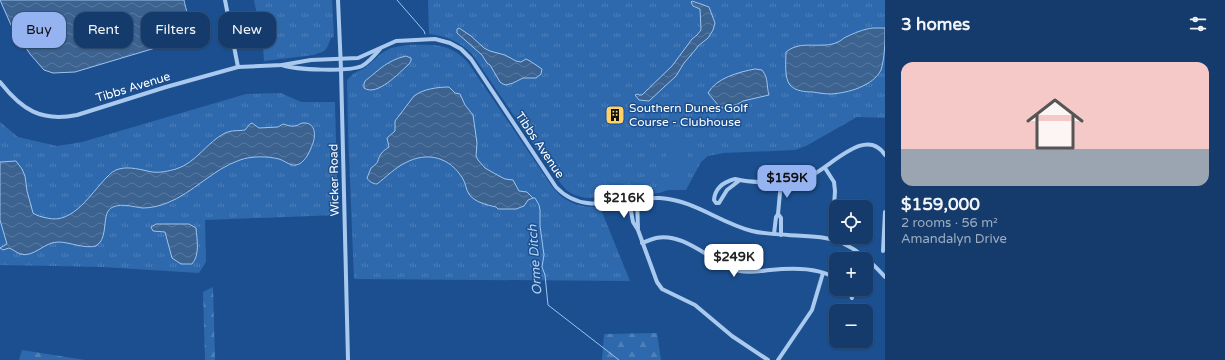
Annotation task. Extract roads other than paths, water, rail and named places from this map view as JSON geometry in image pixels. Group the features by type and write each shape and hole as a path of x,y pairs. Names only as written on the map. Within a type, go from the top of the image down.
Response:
{"street":[{"path":"225,0 238,67"},
{"name":"Wicker Road","path":"338,0 341,58 348,360"},
{"name":"Tibbs Avenue","path":"0,82 15,100 31,110 53,117 67,117 238,67 282,64 311,60 358,58 396,42 436,39 450,42 461,49 471,59 556,187 574,201 587,204 660,198 674,200 752,231 826,238 844,244 859,252 885,277"},
{"name":"Tibbs Avenue","path":"282,64 289,67 351,69 367,63 382,47"},
{"path":"740,180 727,190 719,203 716,203 714,200 715,194 720,185 734,179 797,182 806,179 825,168 852,148 868,144 877,147 885,155"},
{"path":"825,168 834,182 834,200"},
{"path":"774,234 776,217 778,214 781,182"},
{"path":"637,200 638,230"},
{"path":"629,201 633,222 638,230 657,282 662,289 695,305 732,336 768,360"},
{"path":"883,251 885,212"},
{"path":"778,214 781,218 782,234"},
{"path":"642,243 657,238 674,238 683,241 731,269 741,271 752,272 780,269 812,270 823,272 829,275"},
{"path":"778,360 812,310 823,272"}],"water":[{"path":"0,0 184,0 187,12 141,12 141,48 155,48 75,72 53,73 44,70 26,48 66,48 66,12 12,12 12,27"},
{"path":"692,1 709,7 715,23 713,30 708,38 698,46 684,63 676,76 649,101 639,100 635,95 642,95 672,66 692,39 701,30 700,9 693,6"},
{"path":"459,28 490,51 505,55 516,61 521,62 526,59 530,61 542,69 541,74 536,78 523,78 513,83 506,85 503,84 500,82 482,55 457,33 457,29"},
{"path":"873,28 885,28 884,54 881,70 877,76 866,84 859,88 845,92 824,94 800,91 795,89 788,82 786,74 786,52 792,48 805,45 832,44 839,42 845,37"},
{"path":"406,56 411,58 409,64 388,83 375,89 369,90 364,88 365,81 380,69 394,60"},
{"path":"755,69 762,70 764,73 769,95 743,101 723,108 718,105 708,93 716,83 728,76"},
{"path":"449,87 455,93 460,94 465,105 473,115 477,143 476,156 478,160 485,168 499,176 505,179 513,180 519,191 527,192 533,198 528,200 524,206 516,209 498,209 477,201 471,197 467,191 464,181 458,172 445,161 437,158 422,157 413,159 398,167 377,184 374,184 367,178 371,168 377,162 382,153 389,147 387,138 395,131 395,121 414,96 431,89"},
{"path":"252,123 259,128 278,127 283,124 297,126 302,123 310,124 314,129 314,136 313,143 306,158 300,164 296,165 269,157 254,157 240,160 221,169 186,193 164,204 146,208 124,205 113,207 107,214 103,237 96,246 87,247 58,242 48,244 30,254 25,255 9,248 3,250 0,248 7,244 0,220 0,162 16,161 22,169 25,176 27,191 33,213 41,217 56,219 65,217 81,206 115,170 131,168 158,172 176,169 190,162 225,133 245,130"},
{"path":"156,224 189,224 196,228 197,252 195,260 192,264 181,264 172,258 165,232 153,231 151,227"}],"waterway":[{"name":"Orme Ditch","path":"397,0 425,34"},
{"name":"Orme Ditch","path":"533,198 535,198 540,210 540,226 544,255 542,267 545,275 548,305 619,360"}],"place":[{"name":"Southern Dunes Golf Course - Clubhouse","path":"615,115"}]}
